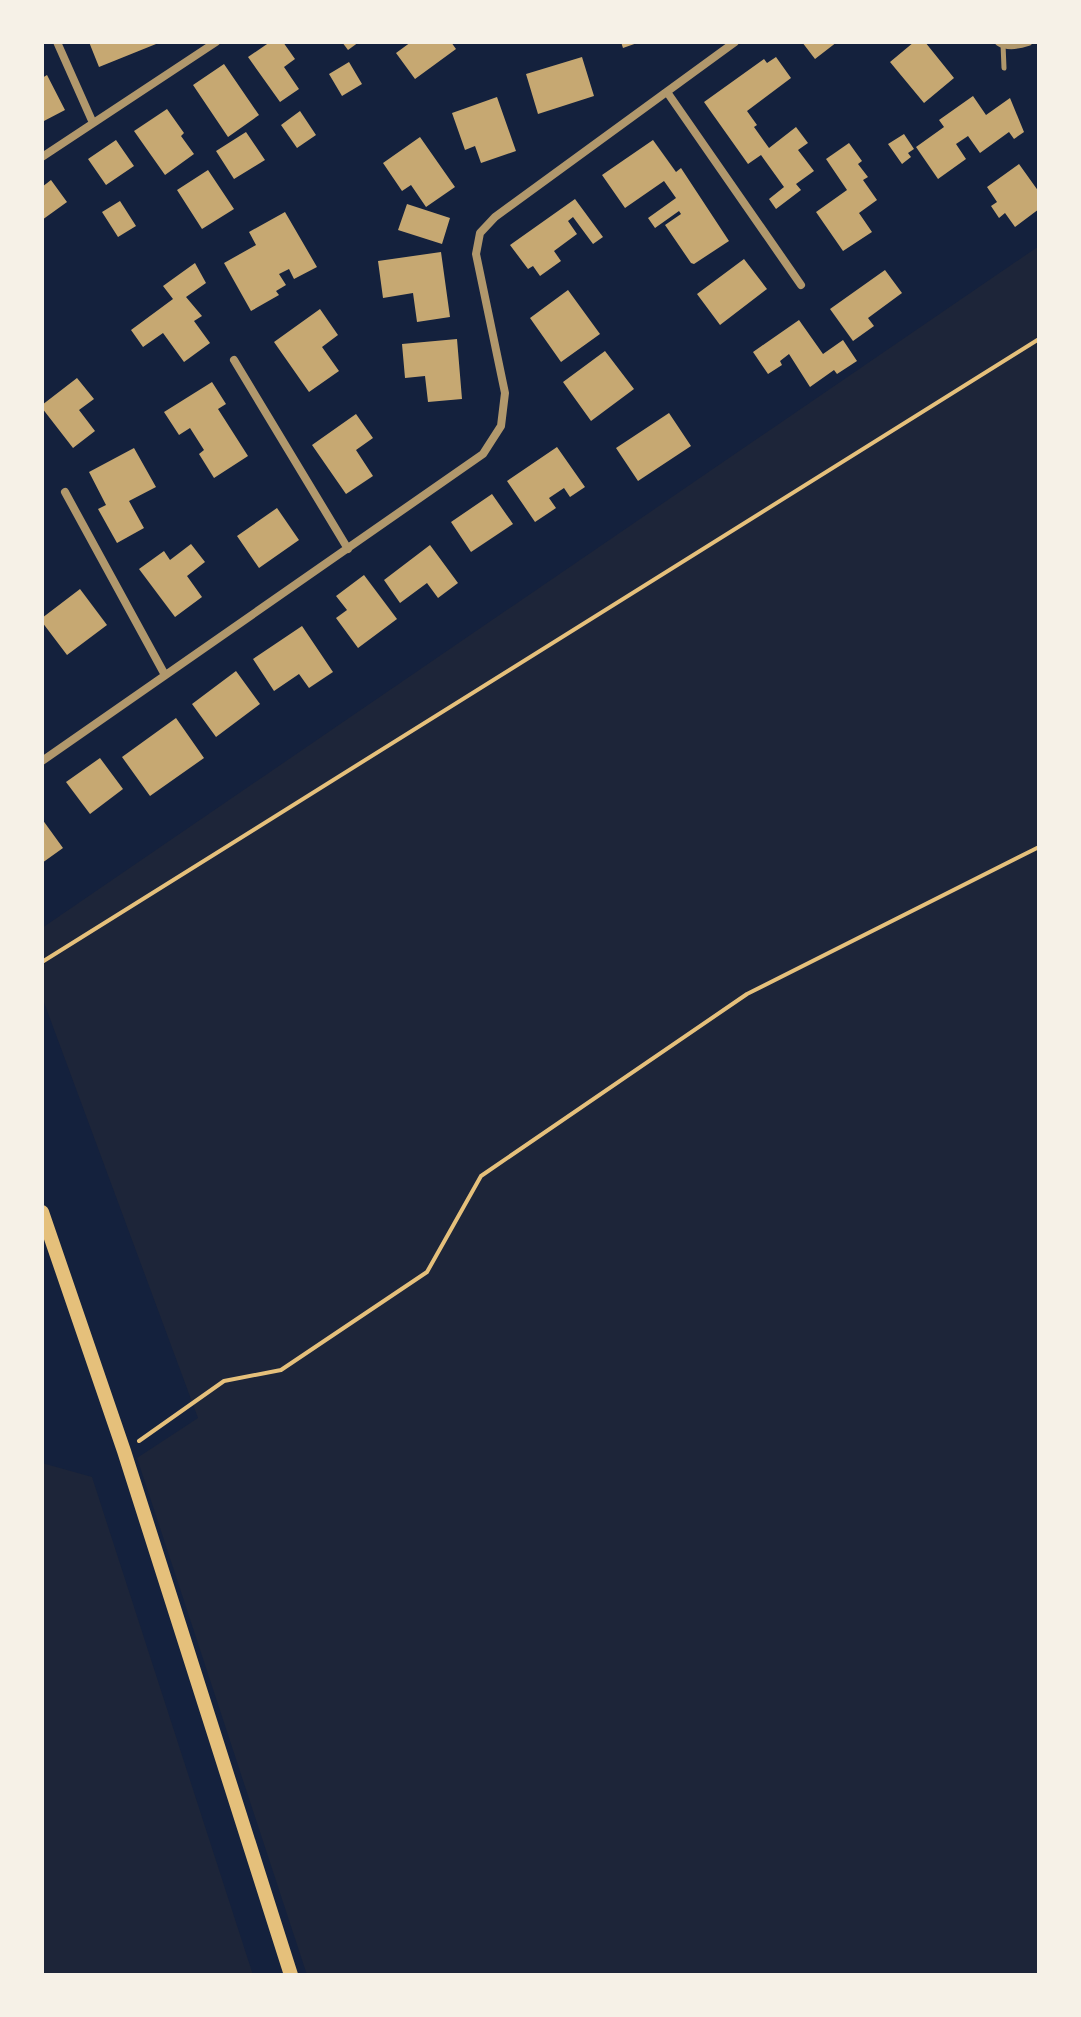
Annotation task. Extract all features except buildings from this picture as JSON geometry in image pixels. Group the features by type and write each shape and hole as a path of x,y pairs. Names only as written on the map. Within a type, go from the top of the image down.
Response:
{"main road":[{"path":"42,1212 124,1451 291,1975"}],"street":[{"path":"57,42 93,123"},
{"path":"42,157 216,42"},
{"path":"42,761 483,454 501,426 505,393 476,254 480,233 495,217 735,42"},
{"path":"1001,43 1019,45 1028,42"},
{"path":"667,92 801,285"},
{"path":"234,360 348,549"},
{"path":"65,492 165,675"}],"lane":[{"path":"1001,43 1004,68"}],"path":[{"path":"42,962 1039,339"},
{"path":"124,1451 224,1381 281,1370 427,1272 481,1176 747,994 1039,847"}],"shaded area":[{"path":"1039,246 1039,1975 307,1975 137,1458 198,1418 42,997 42,928"},
{"path":"42,1463 92,1477 253,1975 42,1975"}]}
